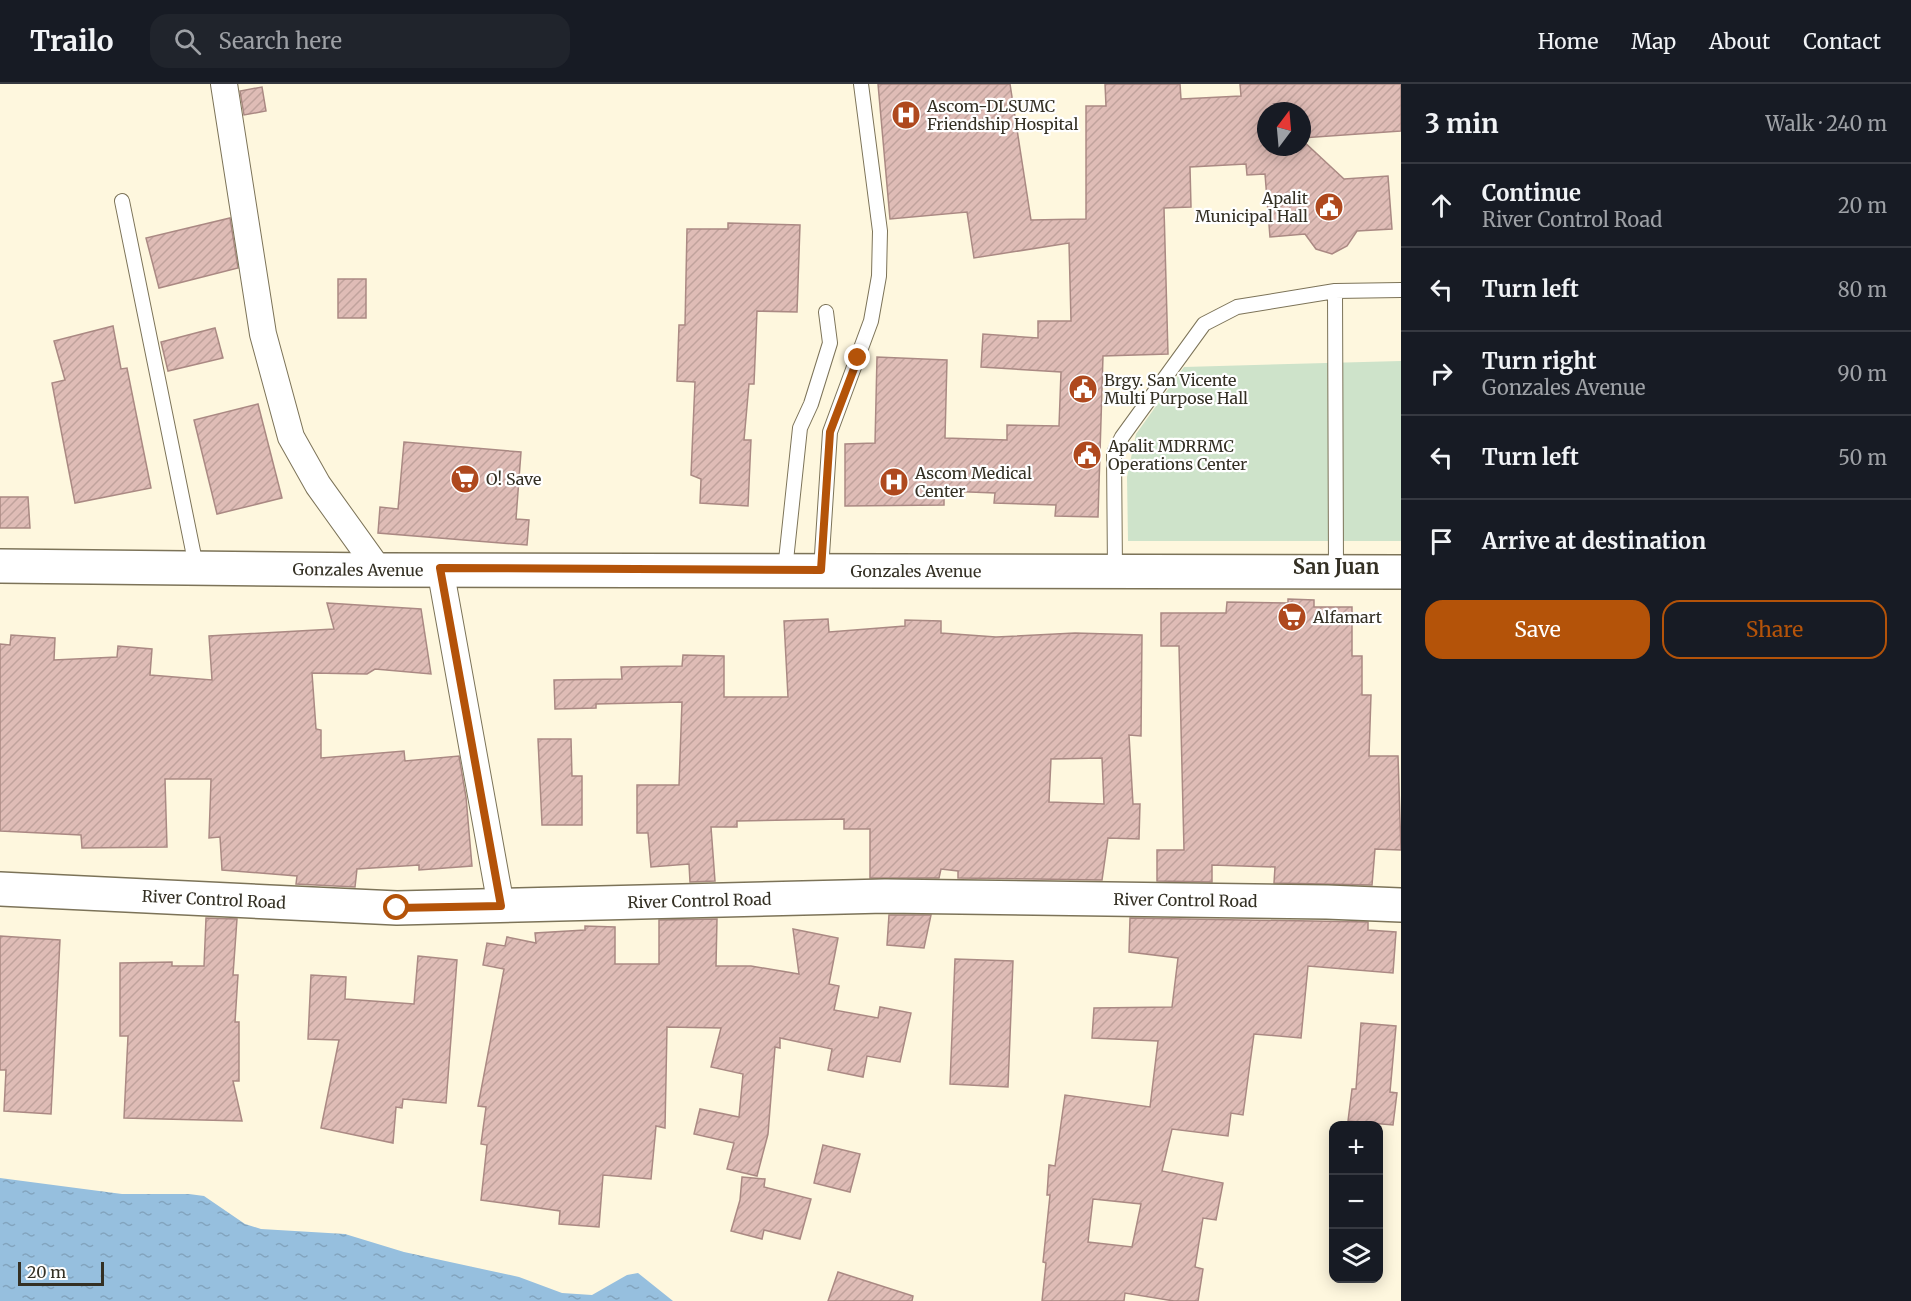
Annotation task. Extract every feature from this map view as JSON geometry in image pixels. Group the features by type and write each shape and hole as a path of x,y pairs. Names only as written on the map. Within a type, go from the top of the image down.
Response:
{"main road":[{"name":"Gonzales Avenue","path":"0,566 196,566 379,570 440,568 1401,572"},
{"name":"River Control Road","path":"0,889 397,908 885,896 1401,905"}],"street":[{"path":"224,84 263,334 291,437 318,485 379,570"},
{"path":"440,568 501,906"}],"lane":[{"path":"821,570 830,432 871,321 879,276 880,231 861,84"},
{"path":"122,201 196,566"},
{"path":"1115,571 1114,453 1122,437 1204,324 1237,307 1335,291 1401,290"},
{"path":"1335,291 1336,571"},
{"path":"785,570 800,428 811,404 830,343 826,312"}],"green space":[{"path":"1401,361 1401,541 1128,541 1127,477 1136,434 1184,367"}],"water":[{"path":"0,1178 122,1194 204,1196 245,1224 261,1229 345,1234 404,1252 519,1277 562,1293 592,1295 627,1275 638,1273 673,1301 0,1301"}],"building":[{"path":"878,84 1010,84 1031,220 1086,219 1086,106 1106,106 1105,84 1180,84 1181,99 1241,96 1240,84 1401,84 1401,131 1311,137 1311,102 1257,102 1257,156 1311,156 1311,148 1344,179 1388,176 1392,229 1357,231 1347,246 1332,254 1316,249 1305,234 1270,237 1265,174 1247,175 1246,164 1190,167 1191,207 1164,208 1168,354 1103,356 1098,517 1055,516 1056,505 994,503 995,493 944,491 944,505 845,506 845,444 875,443 877,357 947,360 945,438 1007,440 1007,425 1059,426 1061,372 981,367 983,334 1038,338 1038,321 1071,321 1069,243 974,258 967,212 890,219"},
{"path":"262,87 266,111 244,115 240,91"},
{"path":"230,218 238,268 159,288 146,238"},
{"path":"728,223 800,225 797,312 757,311 754,384 749,384 744,440 751,440 748,506 700,503 701,479 691,475 695,382 677,381 679,325 685,325 687,229 728,229"},
{"path":"338,279 366,279 366,318 338,318"},
{"path":"113,326 121,369 127,368 151,488 75,503 52,383 65,380 54,341"},
{"path":"215,328 223,358 168,371 161,342"},
{"path":"258,404 282,498 217,514 194,420"},
{"path":"404,442 521,452 516,519 529,520 527,545 378,533 380,507 398,509"},
{"path":"0,497 28,497 30,528 0,528"},
{"path":"1288,599 1314,600 1314,607 1352,607 1352,656 1362,656 1362,695 1371,695 1369,756 1398,756 1401,850 1375,849 1372,885 1274,883 1275,867 1212,865 1212,882 1157,881 1157,850 1184,850 1179,646 1161,646 1161,613 1226,613 1227,602 1288,603"},
{"path":"327,603 421,609 431,674 375,669 367,674 312,673 316,729 321,730 321,758 404,751 405,761 459,756 466,797 472,866 419,870 419,865 357,869 355,887 296,884 297,876 222,870 220,837 209,838 211,779 165,779 167,847 82,848 81,835 0,831 0,644 10,645 11,635 55,638 54,660 117,657 118,646 152,649 150,675 212,680 209,636 334,629"},
{"path":"828,619 829,632 905,626 905,620 941,621 941,633 996,637 1075,633 1142,635 1141,736 1129,735 1133,804 1140,804 1139,839 1108,838 1102,880 958,878 958,871 941,869 939,878 870,878 870,829 844,829 844,819 737,821 737,827 711,827 715,881 690,882 689,864 651,867 648,833 637,833 637,785 679,785 682,702 596,704 596,708 555,709 554,680 622,679 621,667 682,666 683,655 724,656 724,697 788,697 784,621","holes":["1102,758 1104,804 1049,802 1051,759"]},
{"path":"538,739 571,739 572,776 582,776 582,825 542,825"},
{"path":"889,915 931,915 924,948 887,945"},
{"path":"206,918 237,919 233,975 238,975 235,1022 239,1022 239,1081 233,1081 242,1121 124,1118 128,1036 120,1036 120,963 172,962 172,966 204,966"},
{"path":"1130,918 1368,922 1368,930 1396,932 1393,973 1308,966 1301,1038 1254,1034 1243,1115 1231,1113 1228,1136 1172,1129 1162,1171 1223,1183 1216,1220 1203,1218 1195,1267 1203,1269 1198,1301 1174,1301 1125,1293 1124,1301 1042,1301 1046,1263 1043,1262 1050,1195 1047,1195 1049,1165 1055,1166 1065,1095 1150,1107 1158,1041 1092,1038 1094,1008 1172,1007 1178,958 1129,952","holes":["1093,1199 1141,1204 1132,1247 1088,1242"]},
{"path":"717,919 716,966 751,966 799,974 793,929 838,938 829,984 839,986 834,1010 878,1018 880,1007 911,1013 900,1062 867,1056 863,1077 828,1070 832,1049 780,1038 780,1048 775,1047 768,1134 757,1176 727,1169 734,1143 694,1134 700,1109 739,1117 743,1074 711,1067 721,1028 667,1027 665,1128 656,1126 651,1179 603,1175 599,1227 559,1224 560,1211 481,1200 487,1145 481,1144 486,1107 478,1106 504,969 483,965 487,943 505,946 507,937 536,943 535,933 585,930 585,926 615,927 615,964 659,964 659,920"},
{"path":"0,936 60,940 51,1114 4,1111 6,1070 0,1070"},
{"path":"418,956 457,960 446,1103 403,1099 402,1108 396,1107 393,1143 321,1128 339,1040 308,1039 311,975 346,977 345,999 414,1004"},
{"path":"955,959 1013,961 1008,1087 950,1084"},
{"path":"1361,1023 1396,1026 1390,1092 1397,1093 1393,1125 1383,1124 1383,1121 1348,1121 1352,1089 1356,1089"},
{"path":"823,1145 860,1154 850,1192 814,1183"},
{"path":"742,1177 765,1179 764,1187 811,1199 800,1239 764,1230 762,1239 731,1231 740,1200"},
{"path":"838,1272 913,1296 912,1301 828,1301"}],"place":[{"name":"Ascom-DLSUMC Friendship Hospital","path":"906,115"},
{"name":"Apalit Municipal Hall","path":"1329,207"},
{"name":"Brgy. San Vicente Multi Purpose Hall","path":"1083,389"},
{"name":"Apalit MDRRMC Operations Center","path":"1087,455"},
{"name":"O! Save","path":"465,479"},
{"name":"Ascom Medical Center","path":"894,482"},
{"name":"Alfamart","path":"1292,617"}],"district":[{"name":"San Juan","path":"1336,566"}],"route":[{"path":"397,908 501,906 440,568 821,570 830,432 858,358"}]}
